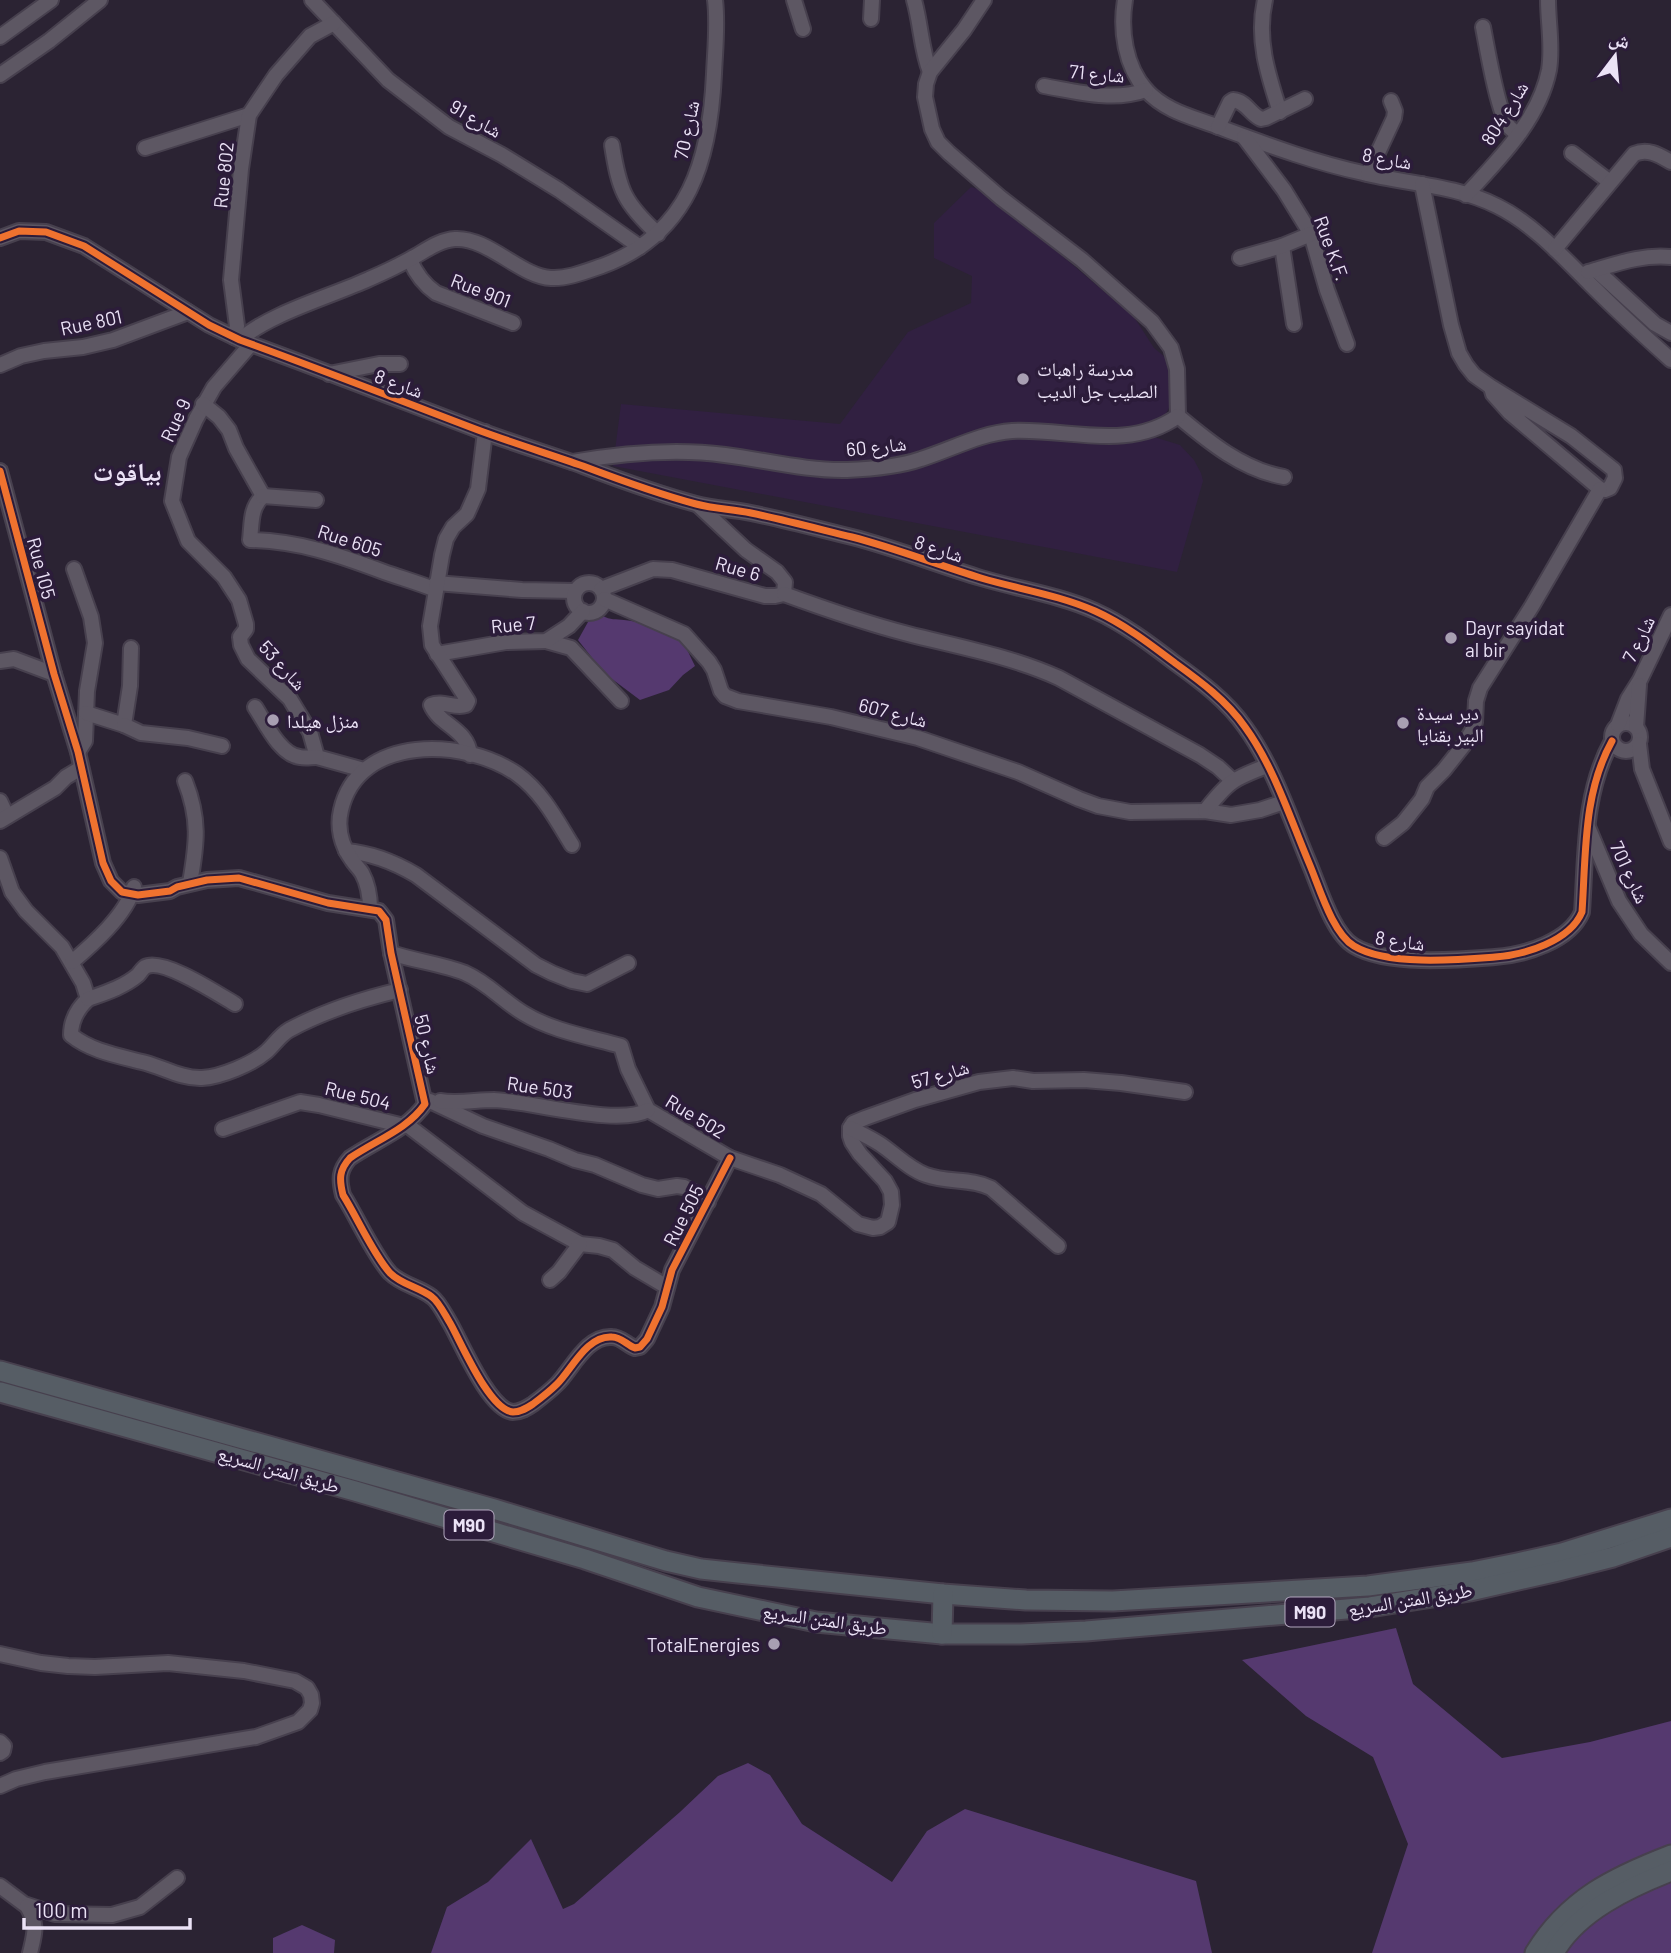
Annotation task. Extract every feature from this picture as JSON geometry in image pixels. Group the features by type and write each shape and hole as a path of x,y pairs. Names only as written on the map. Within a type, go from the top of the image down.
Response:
{"highway":[{"name":"طريق المتن السريع","path":"0,1371 481,1505 666,1561 701,1569 943,1594 1026,1600 1113,1601 1368,1587 1517,1563 1671,1519"},
{"name":"طريق المتن السريع","path":"0,1392 355,1491 585,1559 698,1597 816,1622 942,1634 1086,1631 1370,1607 1470,1591 1554,1572 1613,1557 1671,1537"},
{"path":"942,1634 943,1594"},
{"path":"1535,1953 1547,1933 1566,1912 1587,1895 1620,1876 1671,1855"},
{"path":"1554,1953 1579,1923 1605,1902 1671,1871"}],"street":[{"path":"0,37 51,0"},
{"path":"0,75 49,41 100,0"},
{"name":"شارع 70","path":"410,260 446,240 463,239 538,276 556,279 615,261 658,234 683,201 706,146 712,111 715,0"},
{"path":"794,0 803,29"},
{"path":"871,19 872,0"},
{"path":"914,0 924,55 930,72"},
{"path":"985,0 930,72 926,83 925,97 932,130 938,142 1001,198 1117,290 1162,334 1171,348 1177,369 1178,416 1246,465 1284,478"},
{"name":"شارع 8","path":"1125,0 1122,14 1123,38 1137,76 1146,90 1161,103 1178,113 1329,165 1422,184 1499,207 1555,249 1671,360"},
{"path":"1265,0 1261,36 1266,68 1280,112"},
{"name":"شارع 804","path":"1466,195 1518,134 1534,110 1546,83 1551,32 1548,0"},
{"name":"شارع 91","path":"316,4 388,80 449,127 559,190 640,247"},
{"name":"Rue 802","path":"310,36 316,4"},
{"name":"Rue 802","path":"242,341 237,326 231,280 249,115 276,75 310,36 334,23"},
{"path":"1483,27 1506,121 1518,134"},
{"name":"شارع 71","path":"1044,86 1102,96 1126,96 1146,90"},
{"path":"1218,127 1233,100 1241,101 1261,119 1305,99"},
{"path":"1368,174 1394,118 1395,111 1391,101"},
{"path":"145,148 249,115"},
{"name":"Rue K.F.","path":"1244,137 1284,190 1311,234 1327,290 1347,344"},
{"path":"612,145 617,178 628,203 658,234"},
{"path":"1555,249 1630,158 1641,151 1657,154 1671,162"},
{"path":"1572,153 1610,182"},
{"path":"1422,184 1459,353 1474,375 1571,436 1609,466 1615,474 1615,481 1610,488 1600,489 1510,413 1500,404 1491,387"},
{"name":"شارع 8","path":"0,238 19,231 46,232 84,246 188,312 242,341 606,476 698,505 750,513 857,538 1099,612 1147,642 1219,697 1246,728 1284,802 1332,919 1344,938 1371,954 1444,961 1502,957 1544,946 1563,935 1578,921 1582,912 1587,826 1594,788 1602,764 1625,747"},
{"path":"1240,258 1311,234"},
{"path":"1282,246 1294,324"},
{"path":"1580,274 1650,256 1671,257"},
{"name":"Rue 9","path":"206,560 188,541 172,501 179,457 204,404 242,341 261,325 410,260"},
{"name":"Rue 901","path":"410,260 417,275 436,293 513,323"},
{"path":"1596,270 1655,324 1671,333"},
{"name":"Rue 801","path":"0,365 21,356 114,340 188,312"},
{"path":"1644,336 1671,344"},
{"path":"329,374 379,364 400,364"},
{"path":"204,404 229,430 263,496 316,500"},
{"name":"شارع 60","path":"571,463 670,450 723,454 829,469 881,467 917,461 998,432 1131,436 1166,425 1178,416"},
{"path":"470,755 466,741 438,716 431,705 437,703 461,707 468,701 432,645 430,625 446,539 453,527 467,514 478,489 485,432"},
{"name":"Rue 105","path":"0,471 54,674 78,752 102,852 117,876 133,891"},
{"path":"1384,838 1403,823 1422,799 1426,787 1444,770 1472,731 1480,688 1532,606 1600,489"},
{"name":"Rue 605","path":"263,496 256,502 253,510 250,540 290,543 341,555 436,587 575,592"},
{"name":"Rue 6","path":"602,594 653,569 672,570 765,596 784,594 785,582 777,572 746,550 698,505"},
{"name":"شارع 53","path":"206,560 224,577 239,600 246,624 240,637 241,645 248,659 290,699 310,732 317,757"},
{"path":"74,569 94,631 95,643 87,691 85,741 78,752"},
{"path":"594,584 602,594 602,604 594,612 583,611 576,606 575,592 580,586 594,584"},
{"name":"شارع 607","path":"602,594 684,634 709,662 725,696 738,701 831,717 918,738 1009,768 1098,806 1130,812 1205,811 1231,815 1284,802"},
{"path":"784,594 841,616 1038,669 1200,755 1232,780"},
{"name":"Rue 7","path":"438,654 506,642 546,641 569,626 583,611"},
{"name":"شارع 7","path":"1640,680 1636,727 1640,732 1625,747 1614,729 1671,615"},
{"path":"569,626 571,649"},
{"path":"546,641 571,649 621,701"},
{"path":"124,725 130,686 131,648"},
{"path":"1,657 25,662 54,674"},
{"path":"255,706 288,753 302,758 317,757 364,770"},
{"path":"86,713 141,733 188,738 222,746"},
{"path":"1618,725 1624,723 1636,727"},
{"path":"1625,747 1642,769 1671,842"},
{"path":"72,962 108,928 133,891 167,884 184,885 224,877 239,877 328,903 370,909 366,883 346,850 338,823 341,807 349,787 364,770 386,757 410,750 426,749 470,755 500,764 526,781 548,805 572,845"},
{"path":"334,761 349,787"},
{"path":"1205,811 1232,780 1267,766"},
{"path":"0,801 4,818 55,788 66,777 83,775"},
{"path":"184,885 197,829 191,795 185,781"},
{"name":"شارع 701","path":"1587,826 1619,901 1642,934 1671,963"},
{"path":"346,850 378,857 404,868 536,965 572,981 587,984 628,963"},
{"path":"0,858 12,892 26,911 62,947 72,962 88,999"},
{"name":"شارع 50","path":"370,909 379,911 386,920 391,953 428,1103 405,1125 350,1157 340,1173 343,1195 390,1272 402,1283 433,1297 475,1372 492,1395"},
{"name":"Rue 502","path":"391,953 463,972 483,982 523,1013 542,1022 621,1046 628,1069 648,1110 730,1158 812,1189 842,1209 858,1224 880,1227 888,1222 892,1205 891,1192 852,1142 850,1128"},
{"path":"235,1004 186,976 154,965 145,967 137,976 107,993 88,999 77,1011 71,1035 76,1040 115,1056 174,1073 205,1078 250,1063 286,1032 308,1021 361,1000 400,990"},
{"name":"شارع 57","path":"850,1128 853,1123 915,1100 979,1082 1013,1077 1033,1081 1108,1082 1185,1092"},
{"name":"Rue 503","path":"428,1103 495,1100 626,1116 648,1110"},
{"name":"Rue 504","path":"223,1129 300,1102 405,1125"},
{"path":"428,1103 642,1185 658,1189 684,1187 708,1202"},
{"path":"405,1125 523,1213 580,1244 613,1250 635,1268 667,1287"},
{"path":"850,1128 878,1142 917,1171 950,1181 979,1182 991,1188 1058,1246"},
{"name":"Rue 505","path":"492,1395 503,1409 511,1412 526,1409 556,1385 577,1357 601,1339 608,1336 620,1338 631,1346 640,1347 647,1339 662,1307 672,1270 730,1158"},
{"path":"550,1280 580,1244"},
{"path":"0,1654 68,1666 168,1663 244,1671 295,1681 307,1688 312,1703 310,1710 298,1722 256,1737 45,1772 0,1786"},
{"path":"0,1742 4,1746 3,1752 0,1753"},
{"path":"0,1886 27,1906 55,1914 112,1915 140,1907 177,1878"},
{"path":"27,1906 35,1920 36,1928 30,1953"}],"shaded area":[{"name":"مدرسة راهبات الصليب جل الديب","path":"971,187 986,191 1134,317 1154,348 1171,362 1175,396 1154,437 1180,445 1194,460 1203,481 1177,572 613,466 621,404 840,424 908,332 971,303 972,276 934,258 934,223"},
{"path":"603,616 643,623 668,631 680,640 695,666 669,690 640,700 604,673 578,640 588,622"},
{"path":"1396,1628 1413,1684 1502,1758 1590,1742 1671,1721 1671,1953 1372,1953 1408,1844 1373,1757 1306,1716 1242,1660"},
{"path":"748,1763 770,1775 802,1824 892,1882 927,1831 965,1809 1196,1881 1212,1953 431,1953 447,1907 488,1882 531,1839 563,1909 574,1904 718,1776"},
{"path":"302,1925 335,1940 334,1953 273,1953 273,1938"}],"cycle path":[{"path":"0,238 19,231 46,232 84,246 209,325 240,340 478,430 668,496 868,541 981,578 1081,605 1106,616 1194,677 1222,700 1238,718 1255,742 1273,776 1339,931 1354,946 1368,952 1385,957 1423,960 1495,957 1533,950 1568,931 1582,912 1591,803 1603,761 1612,741"},
{"path":"0,471 54,674 78,752 103,863 111,881 122,892 138,895 170,891 207,880 239,878 328,903 379,911 386,920 425,1104 400,1128 346,1162 341,1179 343,1195 371,1246 390,1273 435,1299 485,1388 495,1400 513,1412 526,1408 557,1384 588,1347 603,1338 615,1337 635,1348 640,1347 647,1339 662,1307 672,1270 730,1158"}],"place":[{"name":"مدرسة راهبات الصليب جل الديب","path":"1023,379"},
{"name":"Dayr sayidat al bir","path":"1451,638"},
{"name":"منزل هيلدا","path":"273,720"},
{"name":"دير سيدة البير بقنايا","path":"1403,723"},
{"name":"TotalEnergies","path":"774,1644"}],"district":[{"name":"بياقوت","path":"127,470"}]}
